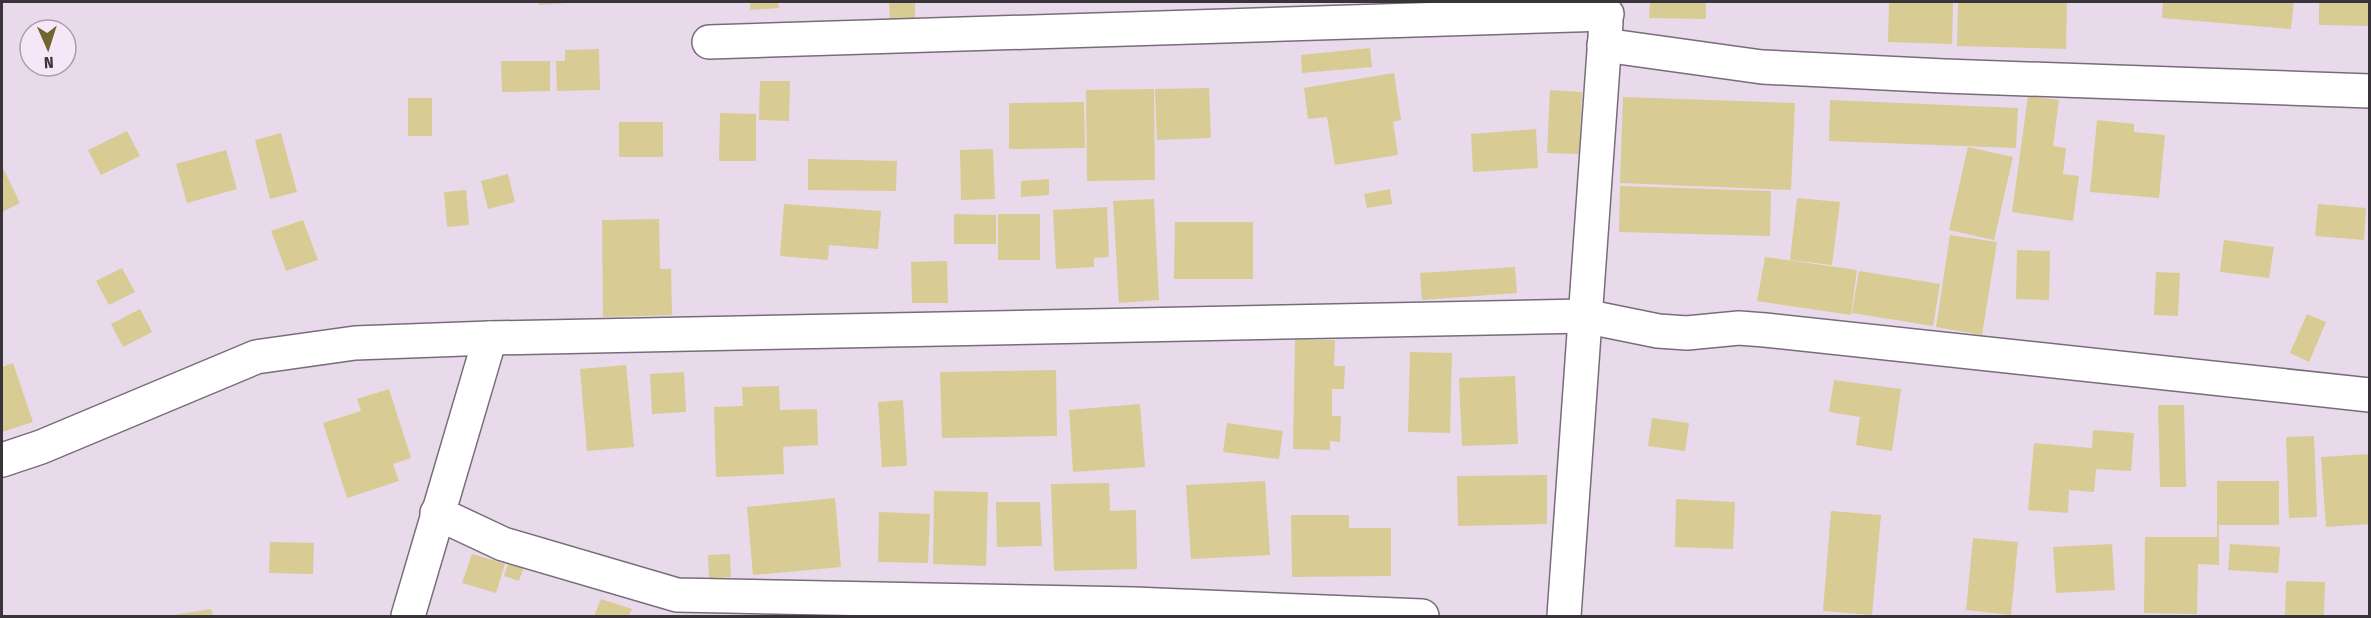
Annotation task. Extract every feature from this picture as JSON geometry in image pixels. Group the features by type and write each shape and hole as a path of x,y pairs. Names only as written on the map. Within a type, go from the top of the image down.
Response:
{"street":[{"path":"1564,616 1607,20"},
{"path":"709,42 1607,20 1762,67 1944,76 2370,91"},
{"path":"2,460 41,447 256,357 355,343 490,339 1584,316 1658,331 1687,333 1739,328 1765,330 2370,395"},
{"path":"408,616 490,339"},
{"path":"437,513 503,544 677,595 1134,604 1422,616"}],"building":[{"path":"539,2 568,2 568,3 539,5"},
{"path":"750,2 778,2 779,8 750,10"},
{"path":"889,2 915,2 915,21 890,22"},
{"path":"1650,2 1706,2 1706,19 1649,18"},
{"path":"1889,2 1953,2 1952,44 1888,42"},
{"path":"1958,2 2067,2 2066,49 1957,46"},
{"path":"2163,2 2294,2 2291,29 2162,18"},
{"path":"2319,2 2370,2 2370,26 2319,25"},
{"path":"1370,48 1372,67 1302,73 1301,55"},
{"path":"599,49 600,90 557,91 556,61 565,61 565,50"},
{"path":"501,61 550,61 550,91 502,92"},
{"path":"1394,73 1401,120 1393,122 1398,155 1335,165 1327,117 1308,119 1304,88"},
{"path":"760,81 790,81 789,121 759,120"},
{"path":"1209,88 1211,138 1157,140 1155,89"},
{"path":"1154,89 1155,180 1087,181 1086,90"},
{"path":"1550,90 1582,92 1579,154 1547,153"},
{"path":"2028,96 2059,100 2053,146 2066,148 2063,174 2079,176 2073,221 2012,212"},
{"path":"1623,97 1795,103 1791,190 1620,183"},
{"path":"408,98 432,98 432,136 408,136"},
{"path":"1830,100 2018,108 2016,148 1829,141"},
{"path":"1084,102 1085,148 1009,149 1009,103"},
{"path":"720,113 756,114 756,161 719,161"},
{"path":"2097,120 2134,124 2134,132 2165,135 2159,198 2090,192"},
{"path":"619,122 663,122 663,157 619,157"},
{"path":"1536,129 1538,168 1473,172 1471,134"},
{"path":"127,131 140,156 101,175 88,150"},
{"path":"281,133 297,192 270,199 255,140"},
{"path":"1968,147 2013,157 1994,240 1949,230"},
{"path":"993,149 995,199 961,200 960,150"},
{"path":"226,150 237,189 187,203 176,164"},
{"path":"808,159 897,161 896,191 808,190"},
{"path":"2,166 20,203 2,212"},
{"path":"508,174 515,202 488,209 481,181"},
{"path":"1049,179 1049,195 1021,197 1021,181"},
{"path":"1620,186 1771,191 1770,236 1619,232"},
{"path":"1390,189 1392,204 1367,208 1364,194"},
{"path":"466,190 469,225 447,227 444,192"},
{"path":"1797,198 1840,202 1832,265 1790,260"},
{"path":"1154,199 1159,300 1119,303 1113,201"},
{"path":"784,204 881,211 878,249 829,245 828,260 780,256"},
{"path":"2318,204 2366,208 2364,240 2315,236"},
{"path":"1107,207 1109,257 1094,258 1094,267 1056,269 1053,210"},
{"path":"954,214 996,215 996,244 954,244"},
{"path":"998,214 1040,214 1040,260 998,260"},
{"path":"659,219 660,269 671,269 672,315 603,317 602,220"},
{"path":"303,220 318,260 286,271 271,231"},
{"path":"1175,222 1253,222 1253,279 1174,279"},
{"path":"1950,235 1997,242 1982,335 1936,327"},
{"path":"2224,240 2274,247 2269,278 2220,272"},
{"path":"2017,250 2050,251 2049,300 2016,299"},
{"path":"1765,257 1857,270 1851,315 1757,301"},
{"path":"947,261 948,303 912,303 911,262"},
{"path":"1515,267 1517,293 1422,300 1420,273"},
{"path":"122,268 135,292 109,305 96,281"},
{"path":"1859,271 1940,284 1933,326 1852,313"},
{"path":"2156,272 2180,273 2178,316 2154,315"},
{"path":"140,309 152,332 123,347 111,324"},
{"path":"2307,314 2326,322 2309,362 2290,353"},
{"path":"1295,340 1335,340 1334,366 1345,366 1344,389 1332,389 1332,416 1341,416 1340,442 1330,441 1330,450 1293,449"},
{"path":"1410,352 1452,353 1450,433 1408,432"},
{"path":"13,363 33,422 2,432 2,367"},
{"path":"626,365 634,447 587,451 580,369"},
{"path":"1056,370 1057,436 942,438 940,372"},
{"path":"684,372 686,412 652,414 650,374"},
{"path":"1515,376 1518,444 1462,446 1459,378"},
{"path":"1834,380 1901,389 1892,451 1856,445 1860,417 1829,412"},
{"path":"779,386 780,410 817,409 818,445 783,447 784,474 716,477 714,407 743,406 742,387"},
{"path":"389,389 411,458 393,464 399,481 347,498 323,423 361,411 357,399"},
{"path":"903,400 907,466 882,467 878,402"},
{"path":"1140,404 1145,467 1073,472 1069,410"},
{"path":"2158,405 2184,405 2186,487 2160,487"},
{"path":"1652,418 1689,423 1685,451 1648,446"},
{"path":"1227,423 1283,431 1279,459 1223,452"},
{"path":"2093,430 2134,433 2131,471 2096,469 2094,492 2069,490 2068,513 2028,510 2034,443 2092,448"},
{"path":"2314,436 2317,517 2289,518 2286,437"},
{"path":"2370,454 2370,524 2326,527 2321,457"},
{"path":"1547,475 1547,524 1458,526 1457,476"},
{"path":"1265,481 1270,555 1191,559 1186,485"},
{"path":"2217,481 2279,481 2279,525 2219,525 2219,565 2198,564 2197,614 2144,613 2145,537 2217,537"},
{"path":"1109,483 1110,511 1136,510 1137,569 1054,571 1051,484"},
{"path":"934,491 988,492 986,566 933,564"},
{"path":"835,498 841,567 753,575 747,507"},
{"path":"1676,499 1735,502 1733,549 1675,547"},
{"path":"996,502 1040,502 1042,546 997,547"},
{"path":"1831,511 1881,515 1872,615 1823,611"},
{"path":"879,512 930,514 928,563 878,562"},
{"path":"1291,515 1349,515 1349,528 1391,528 1391,576 1292,577"},
{"path":"1973,538 2018,542 2011,615 1966,610"},
{"path":"270,542 314,543 313,574 269,573"},
{"path":"2112,544 2115,590 2056,593 2053,547"},
{"path":"2230,544 2280,547 2278,573 2228,570"},
{"path":"512,553 527,558 519,581 504,576"},
{"path":"472,554 505,564 496,593 462,583"},
{"path":"730,554 731,577 709,578 708,555"},
{"path":"2286,581 2325,582 2324,616 2285,616"},
{"path":"601,599 632,609 629,616 594,616"},
{"path":"211,609 213,616 173,615"}]}
